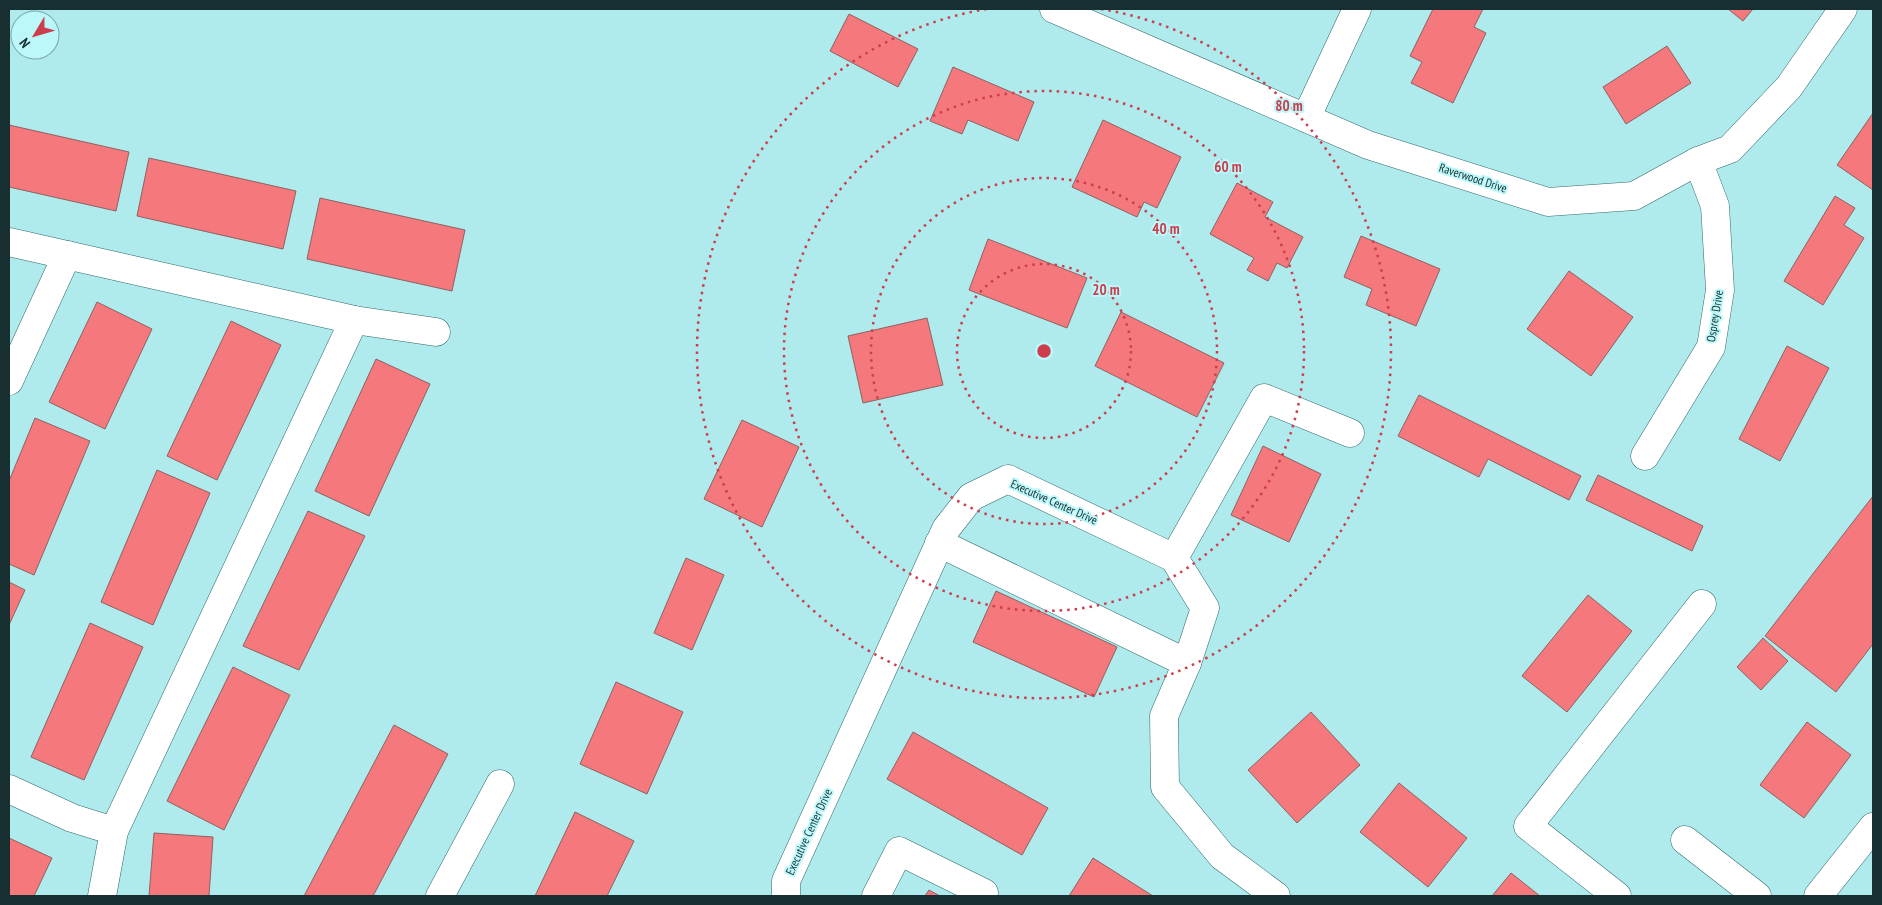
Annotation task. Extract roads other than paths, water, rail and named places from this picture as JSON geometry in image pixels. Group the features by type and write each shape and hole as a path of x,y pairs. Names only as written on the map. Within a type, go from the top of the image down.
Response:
{"street":[{"name":"Raverwood Drive","path":"1054,9 1368,145 1548,202 1634,196 1698,161 1730,149 1789,87 1844,9"},
{"path":"1306,118 1357,9"},
{"name":"Osprey Drive","path":"1644,456 1711,347 1720,290 1715,206 1698,161"},
{"path":"9,242 354,320 436,332"},
{"path":"9,382 67,255"},
{"path":"102,896 114,831 354,320"},
{"path":"1276,896 1222,856 1165,787 1164,716 1187,663 1205,608 1174,558 1264,398 1350,433"},
{"name":"Executive Center Drive","path":"786,896 786,881 939,543 946,528 971,497 1008,479 1174,558"},
{"path":"939,543 1187,663"},
{"path":"1617,896 1528,826 1702,604"},
{"path":"440,896 500,784"},
{"path":"9,789 72,818 114,831"},
{"path":"1685,840 1757,896"},
{"path":"1818,896 1869,842"},
{"path":"876,896 899,851 984,894"}]}
